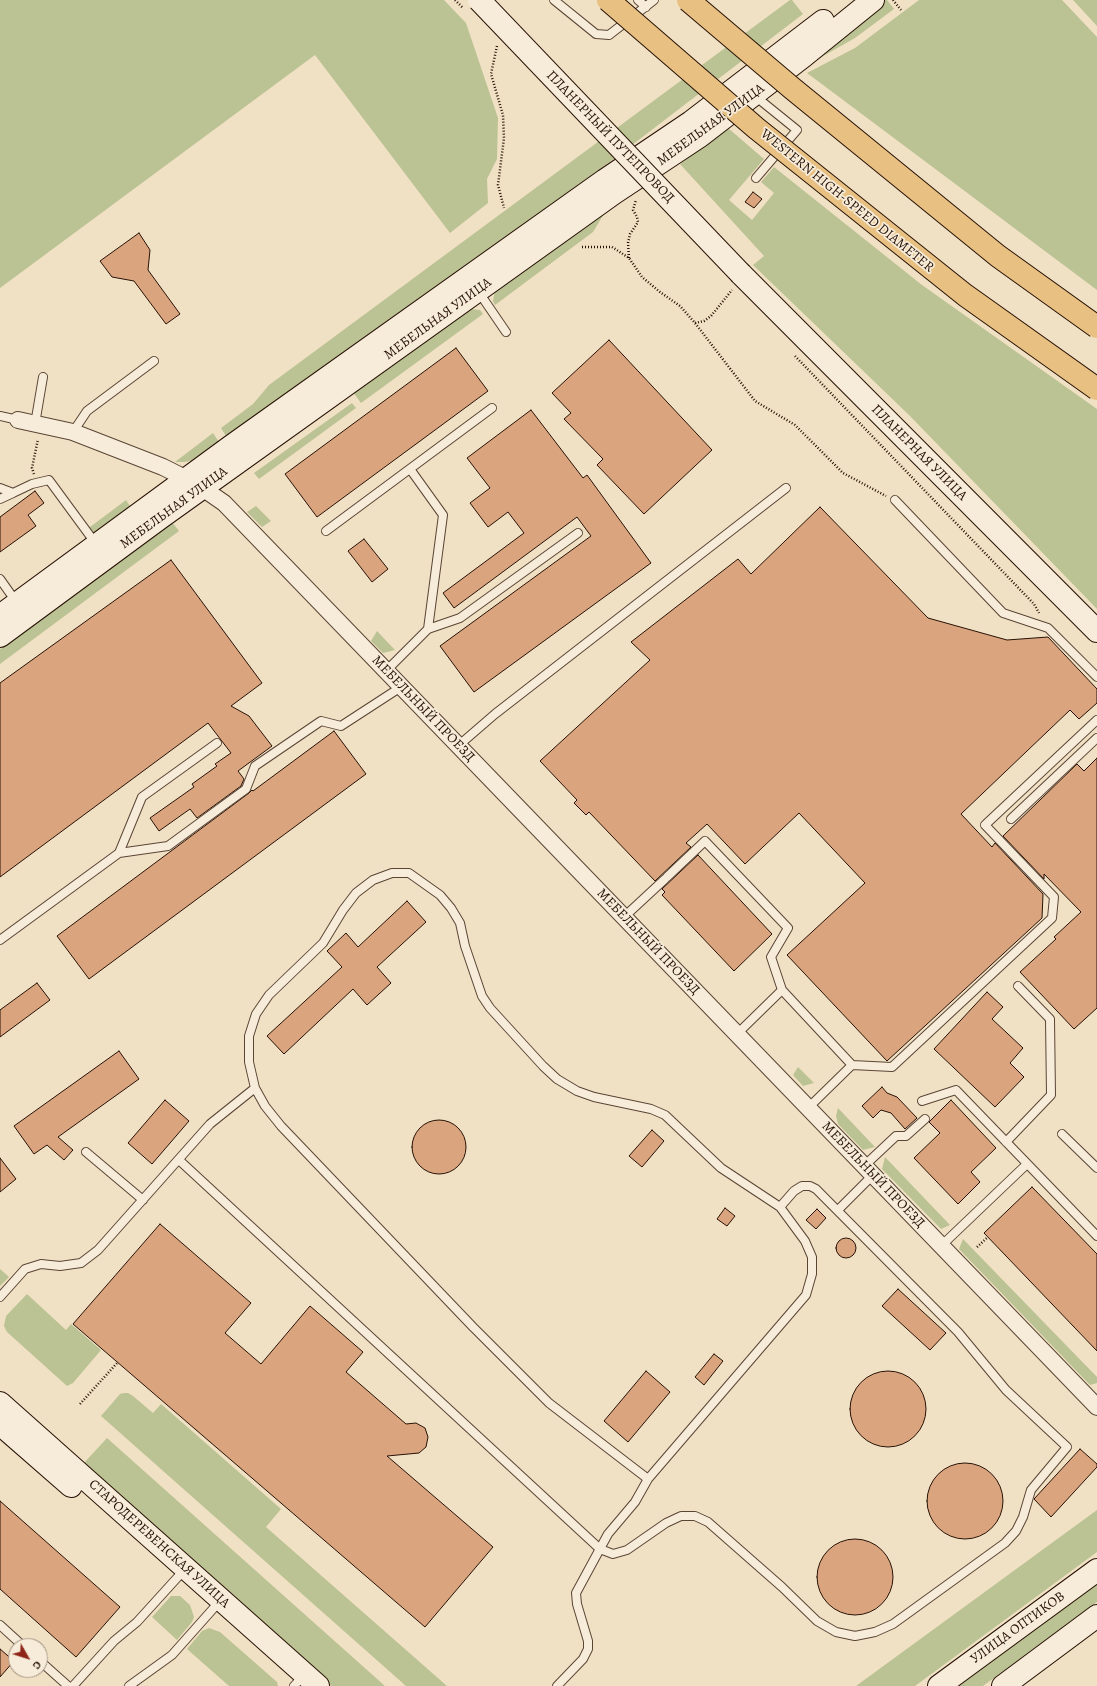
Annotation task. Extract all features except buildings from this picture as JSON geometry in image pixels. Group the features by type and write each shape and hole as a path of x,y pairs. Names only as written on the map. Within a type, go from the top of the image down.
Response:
{"highway":[{"name":"WESTERN HIGH-SPEED DIAMETER","path":"608,0 756,128 959,290 1097,389"},
{"path":"688,0 793,90 998,256 1097,327"}],"street":[{"name":"ПЛАНЕРНЫЙ ПУТЕПРОВОД","path":"479,0 734,285"},
{"name":"МЕБЕЛЬНАЯ УЛИЦА","path":"0,636 22,610 195,483 473,284 605,180 691,122 795,44 849,0"},
{"name":"МЕБЕЛЬНАЯ УЛИЦА","path":"473,284 700,136 873,0"},
{"name":"ПЛАНЕРНАЯ УЛИЦА","path":"734,285 1097,631"},
{"name":"МЕБЕЛЬНЫЙ ПРОЕЗД","path":"18,420 37,428 73,432 163,467 195,483 224,503 869,1171 1096,1402"},
{"name":"МЕБЕЛЬНАЯ УЛИЦА","path":"0,616 22,610"},
{"name":"СТАРОДЕРЕВЕНСКАЯ УЛИЦА","path":"0,1403 181,1574 301,1683"},
{"name":"СТАРОДЕРЕВЕНСКАЯ УЛИЦА","path":"0,1424 181,1574"},
{"name":"УЛИЦА ОПТИКОВ","path":"939,1686 1097,1570"},
{"path":"1003,1686 1097,1616"}],"lane":[{"path":"554,0 596,34 609,35 654,0"},
{"path":"638,0 646,7"},
{"path":"754,95 797,130 756,178"},
{"path":"473,284 506,332"},
{"path":"73,432 87,411 154,361"},
{"path":"37,428 43,377"},
{"path":"326,531 492,408"},
{"path":"0,416 18,420"},
{"path":"410,469 443,515 428,630"},
{"path":"0,500 37,482 49,480 101,552"},
{"path":"0,488 13,493"},
{"path":"458,746 495,714 786,488"},
{"path":"895,500 1003,613 1048,628 1097,677"},
{"path":"386,671 428,630 460,618 578,533"},
{"path":"0,579 22,610"},
{"path":"0,940 119,852 168,846 246,789 255,766 321,721 341,726 401,687"},
{"path":"624,917 705,841 788,928 771,957 782,990 852,1065 892,1067 1052,918 1054,897 985,825 1097,720"},
{"path":"1011,819 1097,738"},
{"path":"119,852 142,797 216,743"},
{"path":"557,1686 583,1659 588,1649 588,1641 577,1604 576,1593 608,1534 635,1502 648,1480 806,1295 812,1274 812,1258 805,1241 780,1206 721,1168 665,1115 651,1109 594,1097 577,1091 557,1079 495,1014 482,996 465,946 460,923 451,908 440,895 409,873 392,872 373,880 356,893 343,910 323,943 269,995 256,1014 249,1036 249,1062 255,1088 265,1106 281,1126 473,1327 549,1403 648,1480"},
{"path":"1006,1142 1051,1095 1050,1019 1018,986"},
{"path":"737,1034 782,990"},
{"path":"808,1108 852,1065"},
{"path":"0,1297 25,1269 41,1264 60,1266 81,1263 98,1250 210,1124 255,1088"},
{"path":"922,1101 956,1090 1097,1236"},
{"path":"838,1210 896,1136 906,1136 925,1119"},
{"path":"1062,1134 1097,1168"},
{"path":"86,1152 143,1200"},
{"path":"179,1160 600,1549 613,1554 627,1550 666,1523 680,1516 696,1516 708,1522 782,1587 817,1621 836,1632 855,1636 876,1632 894,1624 1005,1544 1016,1531 1023,1517 1031,1490 1067,1447 1006,1390 958,1332 816,1189 810,1186 802,1186 794,1191 780,1206"},
{"path":"942,1246 1027,1164"},
{"path":"73,1686 114,1641 137,1622 181,1574"},
{"path":"129,1686 172,1655 216,1606"},
{"path":"0,1625 14,1638"},
{"path":"48,1668 68,1686"}],"path":[{"path":"893,0 900,10"},
{"path":"498,45 491,74 503,115 504,138 498,185 504,208"},
{"path":"629,258 628,243 630,234 638,222 633,210 636,199 635,196"},
{"path":"582,247 612,247 629,258 642,277 680,306 695,323 755,401 795,425 843,473 895,500"},
{"path":"695,323 711,316 734,285"},
{"path":"790,351 1034,604 1048,628"},
{"path":"37,428 32,468 37,482"},
{"path":"977,1247 988,1237"},
{"path":"80,1404 118,1362"}],"green space":[{"path":"0,0 444,0 466,23 498,118 497,159 487,179 488,203 450,233 315,55 0,288"},
{"path":"792,0 803,14 619,155 462,270 226,436 221,428 253,404 269,385"},
{"path":"880,0 887,0 894,9 855,38 802,68"},
{"path":"919,0 1062,0 1097,37 1097,290 807,73 855,48"},
{"path":"1073,0 1097,0 1097,26"},
{"path":"757,101 604,214 593,232 495,305 493,301 495,290"},
{"path":"728,128 764,159 729,200 752,220 774,193 761,182 774,167 922,285 1097,409 1097,609 909,415 753,265 764,256 680,164"},
{"path":"470,309 480,310 483,314 361,403 353,392"},
{"path":"352,403 356,408 259,479 254,473"},
{"path":"213,433 219,442 191,461 175,462"},
{"path":"126,500 132,509 97,535 89,535 86,530"},
{"path":"256,506 271,521 262,527 247,512"},
{"path":"172,522 179,531 0,664 0,649"},
{"path":"377,631 395,650 383,653 371,641"},
{"path":"798,1067 814,1083 803,1086 793,1075"},
{"path":"838,1108 875,1147 863,1150 838,1124 836,1116"},
{"path":"885,1157 950,1225 941,1229 882,1169"},
{"path":"963,1239 1097,1377 1097,1383 1090,1385 959,1249"},
{"path":"0,1269 9,1277 0,1286"},
{"path":"27,1294 66,1330 71,1324 101,1350 73,1383 67,1386 7,1332 4,1326 6,1316"},
{"path":"128,1393 133,1396 153,1413 161,1404 281,1509 266,1527 447,1686 406,1686 101,1416 120,1394"},
{"path":"107,1438 385,1686 331,1686 206,1575 83,1464"},
{"path":"1097,1510 1097,1552 915,1686 856,1686"},
{"path":"1097,1583 1097,1602 983,1686 957,1686"},
{"path":"171,1596 180,1596 190,1605 194,1617 192,1622 177,1640 152,1617"},
{"path":"209,1628 220,1632 277,1682 278,1686 229,1686 187,1649 202,1631"}]}
